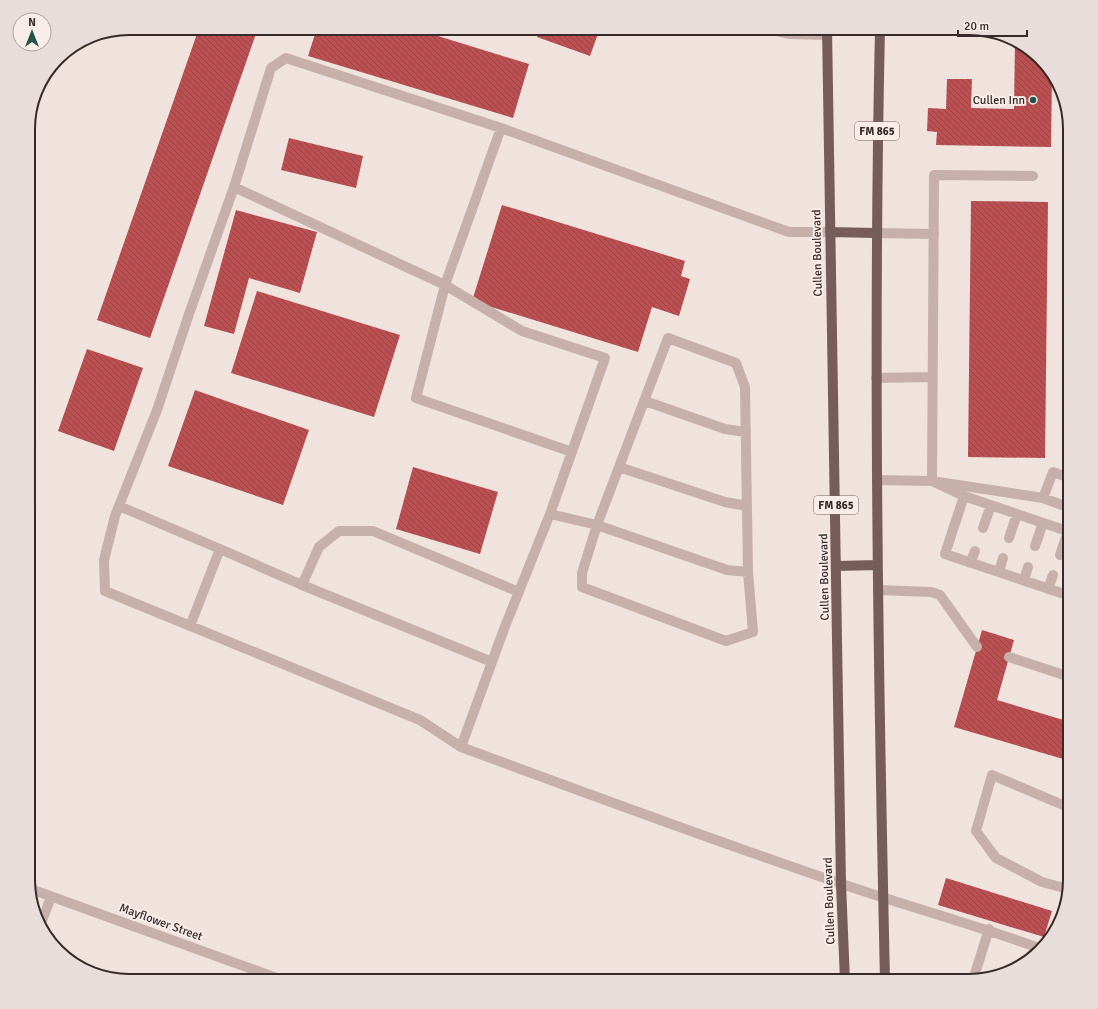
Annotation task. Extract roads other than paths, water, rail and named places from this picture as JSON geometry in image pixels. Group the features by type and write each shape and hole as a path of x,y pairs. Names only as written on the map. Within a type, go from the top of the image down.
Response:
{"main road":[{"name":"Cullen Boulevard","path":"827,35 837,566 841,884 845,974"},
{"name":"FM 865","path":"880,35 875,233 877,565 885,974"},
{"path":"830,232 875,233"},
{"path":"837,566 877,565"}],"street":[{"path":"830,232 789,232 502,128 286,58 271,68 234,187 157,410 119,506 104,560 105,591 420,720 462,747 609,802 841,884 989,929 1035,946"},
{"path":"502,128 445,285 416,398 572,452"},
{"path":"932,481 934,175 1033,176"},
{"path":"234,187 445,285 522,331 605,358 550,514 492,662 462,747"},
{"path":"875,233 934,234"},
{"path":"668,338 736,363 745,387 746,432 748,572 753,632 726,641 582,587 582,573 597,525 668,338"},
{"path":"876,378 932,377"},
{"path":"645,401 725,429 746,432"},
{"path":"619,467 725,502 747,506"},
{"path":"1043,498 1052,472 1063,476"},
{"path":"877,480 932,481 1043,498 1063,503"},
{"path":"932,481 964,496 1063,530"},
{"path":"964,496 945,554 1063,594"},
{"path":"119,506 302,585 492,662"},
{"path":"983,528 991,506"},
{"path":"550,514 597,525 727,570 748,572"},
{"path":"1009,538 1017,514"},
{"path":"1035,546 1043,523"},
{"path":"302,585 319,547 338,531 373,531 519,592"},
{"path":"1060,555 1063,547"},
{"path":"190,626 220,549"},
{"path":"970,563 975,550"},
{"path":"999,572 1003,558"},
{"path":"1024,580 1028,567"},
{"path":"1048,589 1052,575"},
{"path":"878,590 931,592 940,595 977,647"},
{"path":"1009,657 1063,674"},
{"path":"1062,887 1042,882 996,858 976,831 992,775 1063,805"},
{"name":"Mayflower Street","path":"36,891 266,974"},
{"path":"43,918 51,897"},
{"path":"975,974 989,929"}],"place":[{"name":"Cullen Inn","path":"1033,100"}]}
